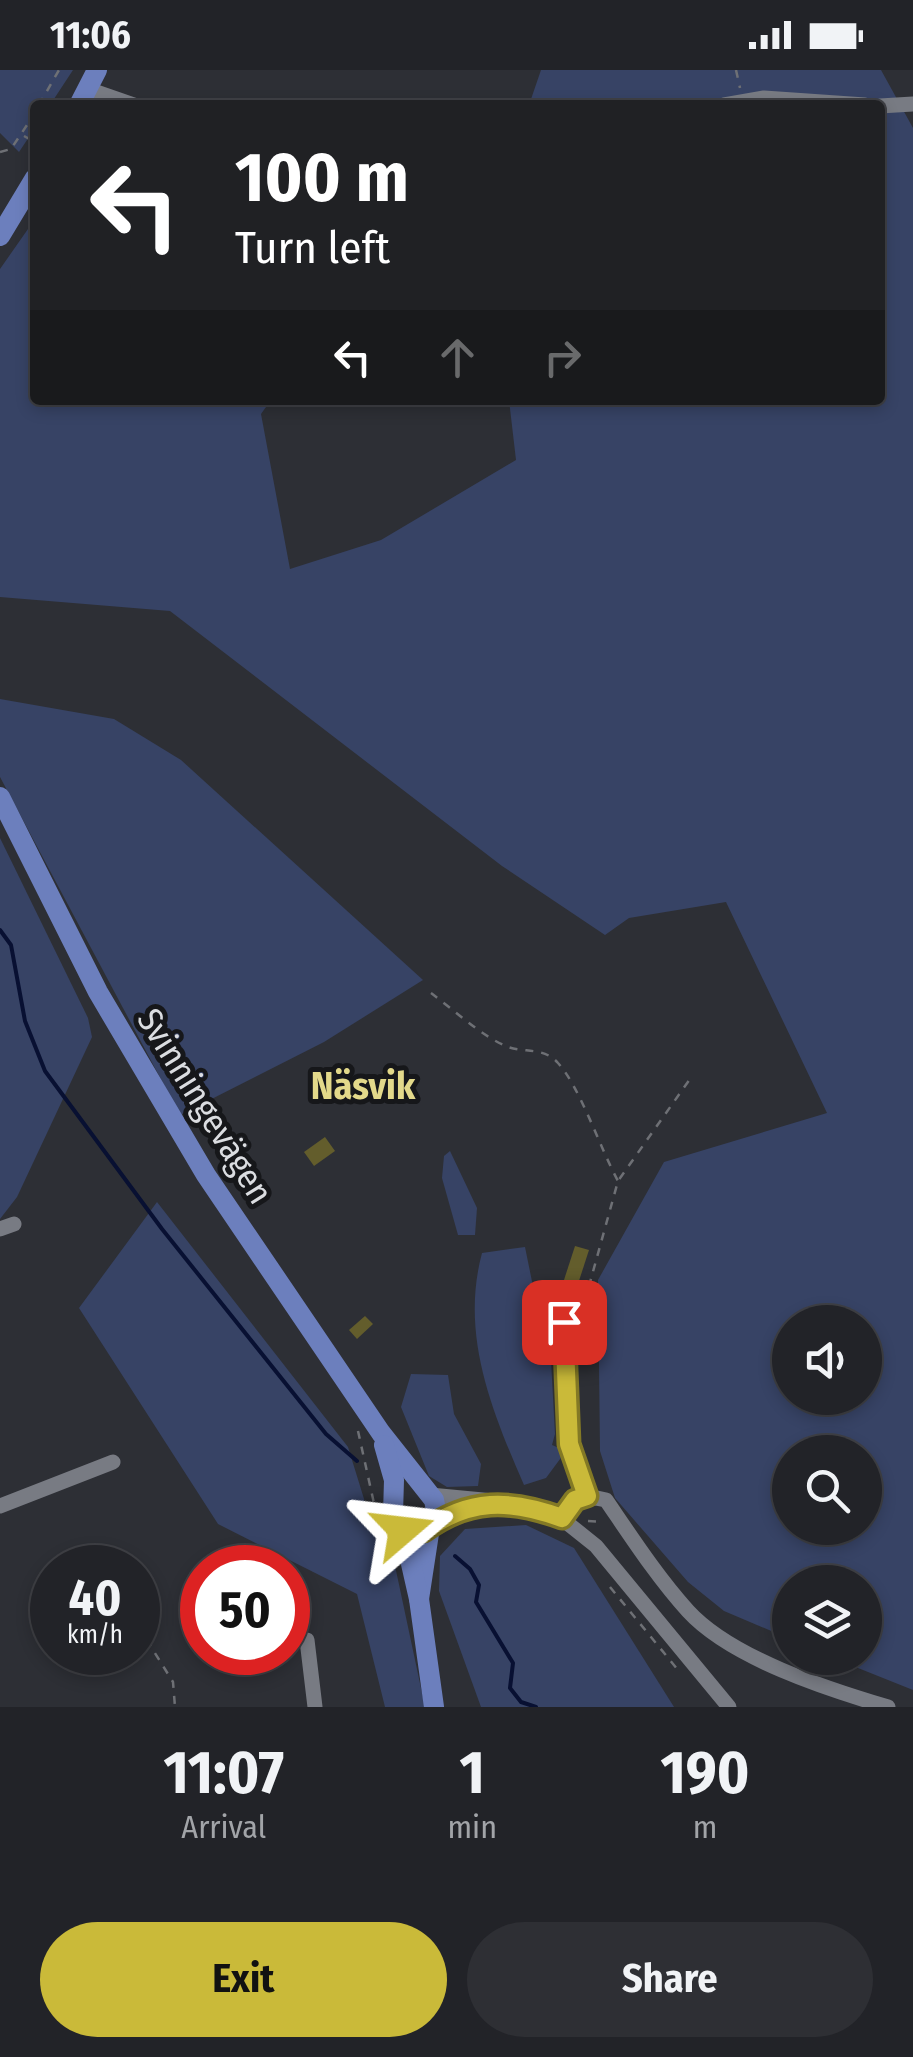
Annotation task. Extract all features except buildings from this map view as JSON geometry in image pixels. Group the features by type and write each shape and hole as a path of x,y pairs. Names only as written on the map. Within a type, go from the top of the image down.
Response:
{"main road":[{"path":"0,236 30,186"},
{"name":"Svinningevägen","path":"0,796 98,992 151,1086 206,1175 381,1434 436,1507 419,1598"},
{"name":"Svinningevägen","path":"381,1434 394,1480 392,1514 419,1598 434,1707"},
{"path":"394,1502 410,1489 427,1493"},
{"path":"398,1526 417,1533 432,1524"}],"street":[{"path":"88,88 117,100"},
{"path":"753,100 793,100"},
{"path":"885,106 913,104"},
{"path":"564,1322 569,1444 587,1496"},
{"path":"0,1506 113,1462"},
{"path":"427,1493 525,1504 562,1518 596,1546 729,1707"},
{"path":"562,1518 575,1500 587,1496 606,1500 690,1613 714,1634 750,1654 888,1707"},
{"path":"432,1524 486,1502"},
{"path":"310,1659 315,1707"}],"path":[{"path":"43,100 59,70"},
{"path":"0,152 11,149 30,121"},
{"path":"22,135 30,139"},
{"path":"431,993 508,1047 548,1054 558,1062 574,1086 618,1180"},
{"path":"564,1322 586,1297 618,1180 690,1079"},
{"path":"580,1532 589,1519 600,1519 632,1538"},
{"path":"602,1575 687,1679"},
{"path":"160,1661 173,1682 174,1707"}],"shaded area":[{"path":"0,70 73,70 53,100 30,100 30,136 19,152 0,133"},
{"path":"541,70 881,70 913,128 913,1690 876,1675 882,1675 882,1565 772,1565 772,1631 724,1611 688,1582 615,1498 600,1451 598,1280 664,1162 827,1113 726,902 629,918 605,935 502,866 170,611 0,597 0,269 30,226 30,405 267,405 261,414 290,569 381,540 516,460 510,405 885,405 885,100 531,100"},
{"path":"0,699 114,719 181,760 423,980 324,1042 180,1115 0,777"},
{"path":"0,838 88,1018 92,1037 17,1197 0,1219"},
{"path":"450,1151 477,1208 475,1235 458,1235 442,1178 444,1156"},
{"path":"157,1202 348,1447 377,1541 394,1561 425,1707 385,1707 357,1594 310,1570 310,1545 260,1545 218,1524 79,1308"},
{"path":"525,1247 537,1306 548,1305 555,1434 552,1445 566,1451 546,1478 524,1485 491,1401 477,1343 475,1313 482,1253"},
{"path":"411,1374 448,1375 454,1414 481,1464 478,1486 447,1487 429,1476 401,1407"},
{"path":"526,1525 574,1548 674,1707 481,1707 439,1591 440,1556 465,1529"}],"waterway":[{"path":"0,930 11,945 25,1021 45,1071 162,1229 326,1434 357,1461"},
{"path":"455,1556 470,1569 479,1585 476,1602 513,1663 510,1688 521,1702 536,1707"}],"district":[{"name":"Näsvik","path":"363,1086"}],"route":[{"path":"403,1530 424,1531 434,1522 486,1502 525,1504 562,1518 575,1500 587,1496 569,1444 564,1322"}]}
